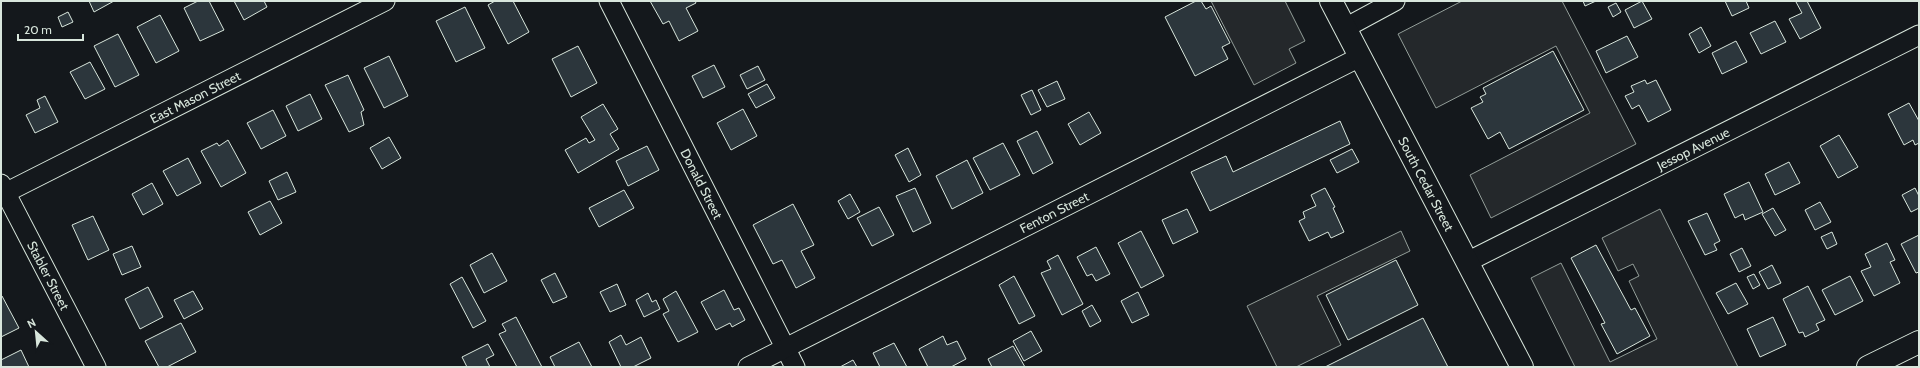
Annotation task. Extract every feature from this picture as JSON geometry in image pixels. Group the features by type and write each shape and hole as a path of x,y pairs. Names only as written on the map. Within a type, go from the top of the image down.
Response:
{"main road":[{"name":"South Cedar Street","path":"1331,1 1522,367"},
{"path":"1868,367 1919,342"}],"street":[{"name":"East Mason Street","path":"3,188 384,1"},
{"name":"Donald Street","path":"609,1 795,367"},
{"path":"1345,28 1396,1"},
{"name":"Jessop Avenue","path":"1467,262 1919,35"},
{"name":"Fenton Street","path":"748,367 1360,57"},
{"name":"Stabler Street","path":"3,188 96,367"}],"shaded area":[{"path":"1211,1 1285,1 1305,41 1289,49 1296,63 1254,85"},
{"path":"1462,1 1562,1 1636,144 1491,218 1470,175 1590,113 1556,46 1436,108 1398,34"},
{"path":"1660,209 1738,367 1575,367 1531,278 1561,263 1610,362 1657,339 1629,281 1639,276 1633,264 1618,271 1602,238"},
{"path":"1401,231 1410,251 1317,296 1341,345 1296,367 1277,367 1247,306"}],"building":[{"path":"89,1 114,1 94,12"},
{"path":"198,1 209,1 224,30 200,41 184,8"},
{"path":"234,1 264,1 267,7 244,20"},
{"path":"495,1 513,1 529,32 508,44 488,5"},
{"path":"650,1 695,1 696,3 686,8 698,31 679,41 669,21 663,24"},
{"path":"1196,1 1201,1 1206,9 1211,6 1230,43 1222,47 1228,59 1195,76 1165,17"},
{"path":"1583,1 1596,1 1585,6"},
{"path":"1642,1 1652,19 1634,28 1625,10"},
{"path":"1725,1 1746,1 1749,8 1732,16"},
{"path":"1807,1 1821,28 1800,39 1789,19 1802,13 1796,2"},
{"path":"1616,3 1621,12 1613,17 1608,7"},
{"path":"465,7 485,48 456,62 436,21"},
{"path":"68,12 73,22 62,27 58,17"},
{"path":"160,15 179,51 156,63 137,27"},
{"path":"1775,21 1786,42 1761,54 1750,33"},
{"path":"1701,27 1711,46 1699,53 1689,34"},
{"path":"118,34 139,75 115,87 94,46"},
{"path":"1627,36 1638,57 1606,73 1596,51"},
{"path":"1736,41 1747,62 1722,74 1712,53"},
{"path":"578,46 597,83 571,97 552,59"},
{"path":"1553,51 1584,110 1509,149 1500,132 1488,139 1471,108 1483,102 1480,97 1486,94 1483,88"},
{"path":"389,56 408,96 384,108 364,68"},
{"path":"90,62 105,89 85,99 70,72"},
{"path":"714,65 725,87 703,98 692,76"},
{"path":"758,66 765,80 747,89 740,75"},
{"path":"348,75 364,110 361,112 364,125 349,132 325,85"},
{"path":"1645,80 1647,84 1656,80 1671,110 1648,122 1639,105 1632,109 1625,96 1634,92 1631,86"},
{"path":"1057,81 1065,99 1047,107 1038,90"},
{"path":"767,84 775,98 756,108 748,94"},
{"path":"1032,90 1041,110 1031,115 1021,95"},
{"path":"310,94 322,119 298,131 286,106"},
{"path":"45,96 58,122 35,133 26,115 40,108 37,100"},
{"path":"1909,103 1919,121 1919,143 1915,145 1913,140 1904,145 1888,114"},
{"path":"603,104 618,129 610,134 619,149 578,173 565,150 586,138 589,143 595,140 581,117"},
{"path":"743,109 757,136 731,150 717,123"},
{"path":"273,110 286,136 261,149 247,123"},
{"path":"1089,112 1101,133 1080,145 1068,124"},
{"path":"1340,121 1350,144 1210,211 1191,172 1226,156 1233,172"},
{"path":"1037,131 1053,163 1033,174 1017,141"},
{"path":"1839,135 1858,167 1838,178 1820,146"},
{"path":"389,137 401,158 382,169 370,148"},
{"path":"228,140 246,173 221,187 201,151 217,143 219,146"},
{"path":"1003,143 1020,175 990,190 973,158"},
{"path":"647,146 659,170 628,186 616,161"},
{"path":"908,148 921,175 909,182 895,155"},
{"path":"1352,149 1359,162 1337,173 1330,160"},
{"path":"188,158 201,183 177,196 163,171"},
{"path":"967,160 983,193 952,209 936,176"},
{"path":"1789,162 1800,183 1775,195 1765,174"},
{"path":"287,172 296,192 278,200 269,181"},
{"path":"1749,182 1763,212 1745,220 1743,214 1735,218 1724,194"},
{"path":"152,183 163,204 143,215 132,194"},
{"path":"915,188 931,223 913,232 896,196"},
{"path":"1325,188 1335,207 1333,208 1344,232 1331,238 1328,232 1309,241 1299,221 1305,218 1303,212 1316,206 1311,195"},
{"path":"1915,188 1919,196 1919,208 1911,212 1902,195"},
{"path":"624,190 634,208 599,227 589,208"},
{"path":"850,194 860,212 848,219 838,201"},
{"path":"270,201 282,223 260,235 248,212"},
{"path":"1820,202 1831,222 1815,230 1805,210"},
{"path":"793,204 814,245 801,251 815,278 796,288 782,260 773,264 753,225"},
{"path":"879,207 894,235 872,246 857,218"},
{"path":"1773,208 1786,230 1775,236 1762,214"},
{"path":"1187,209 1198,232 1173,244 1162,220"},
{"path":"1707,213 1720,241 1714,244 1717,250 1705,255 1688,221"},
{"path":"93,216 109,250 88,260 72,225"},
{"path":"1141,231 1164,276 1141,288 1118,243"},
{"path":"1832,232 1837,244 1827,249 1821,237"},
{"path":"1919,235 1919,272 1916,273 1901,244"},
{"path":"1887,243 1895,260 1890,262 1900,283 1874,296 1861,271 1871,267 1865,254"},
{"path":"1596,245 1631,310 1635,308 1650,336 1617,354 1601,324 1605,323 1571,258"},
{"path":"132,246 141,267 122,275 113,254"},
{"path":"1096,247 1110,274 1096,281 1092,274 1087,276 1077,257"},
{"path":"1742,248 1751,266 1739,272 1730,254"},
{"path":"492,253 507,281 484,293 470,265"},
{"path":"1058,255 1083,304 1062,315 1041,273 1051,269 1047,261"},
{"path":"1396,260 1418,305 1348,340 1326,295"},
{"path":"1772,265 1781,283 1768,289 1759,272"},
{"path":"555,273 567,297 553,303 541,280"},
{"path":"1754,274 1760,285 1753,289 1747,277"},
{"path":"1014,276 1035,316 1019,324 999,285"},
{"path":"1850,276 1863,301 1835,315 1822,290"},
{"path":"462,277 486,321 473,328 450,284"},
{"path":"1736,283 1748,304 1728,314 1716,293"},
{"path":"617,284 626,305 610,312 600,292"},
{"path":"1808,286 1825,320 1816,324 1819,330 1805,337 1803,332 1799,333 1783,299"},
{"path":"148,287 163,317 140,329 125,299"},
{"path":"724,290 734,310 739,308 745,320 732,327 730,323 716,330 701,302"},
{"path":"193,291 203,309 184,319 174,300"},
{"path":"676,291 698,332 678,342 663,314 669,311 663,299"},
{"path":"1138,292 1149,315 1132,323 1121,301"},
{"path":"648,293 652,302 656,300 660,309 644,317 636,300"},
{"path":"2,296 19,328 1,337 1,297"},
{"path":"1092,305 1101,321 1090,327 1082,311"},
{"path":"516,317 542,367 517,367 499,334 506,331 502,324"},
{"path":"1773,317 1786,345 1760,357 1747,329"},
{"path":"1423,318 1448,367 1325,367"},
{"path":"181,323 196,352 167,367 159,367 145,341"},
{"path":"1031,331 1042,351 1024,361 1013,341"},
{"path":"621,335 626,345 641,337 651,358 633,367 621,367 609,342"},
{"path":"943,336 947,345 957,341 966,359 951,367 928,367 919,349"},
{"path":"579,342 592,367 555,367 550,357"},
{"path":"894,343 907,367 880,367 873,353"},
{"path":"488,344 494,355 486,359 490,367 467,367 462,357"},
{"path":"1013,346 1025,367 992,367 988,359"},
{"path":"21,350 29,367 1,367 1,360"},
{"path":"853,360 857,367 840,367"}]}
